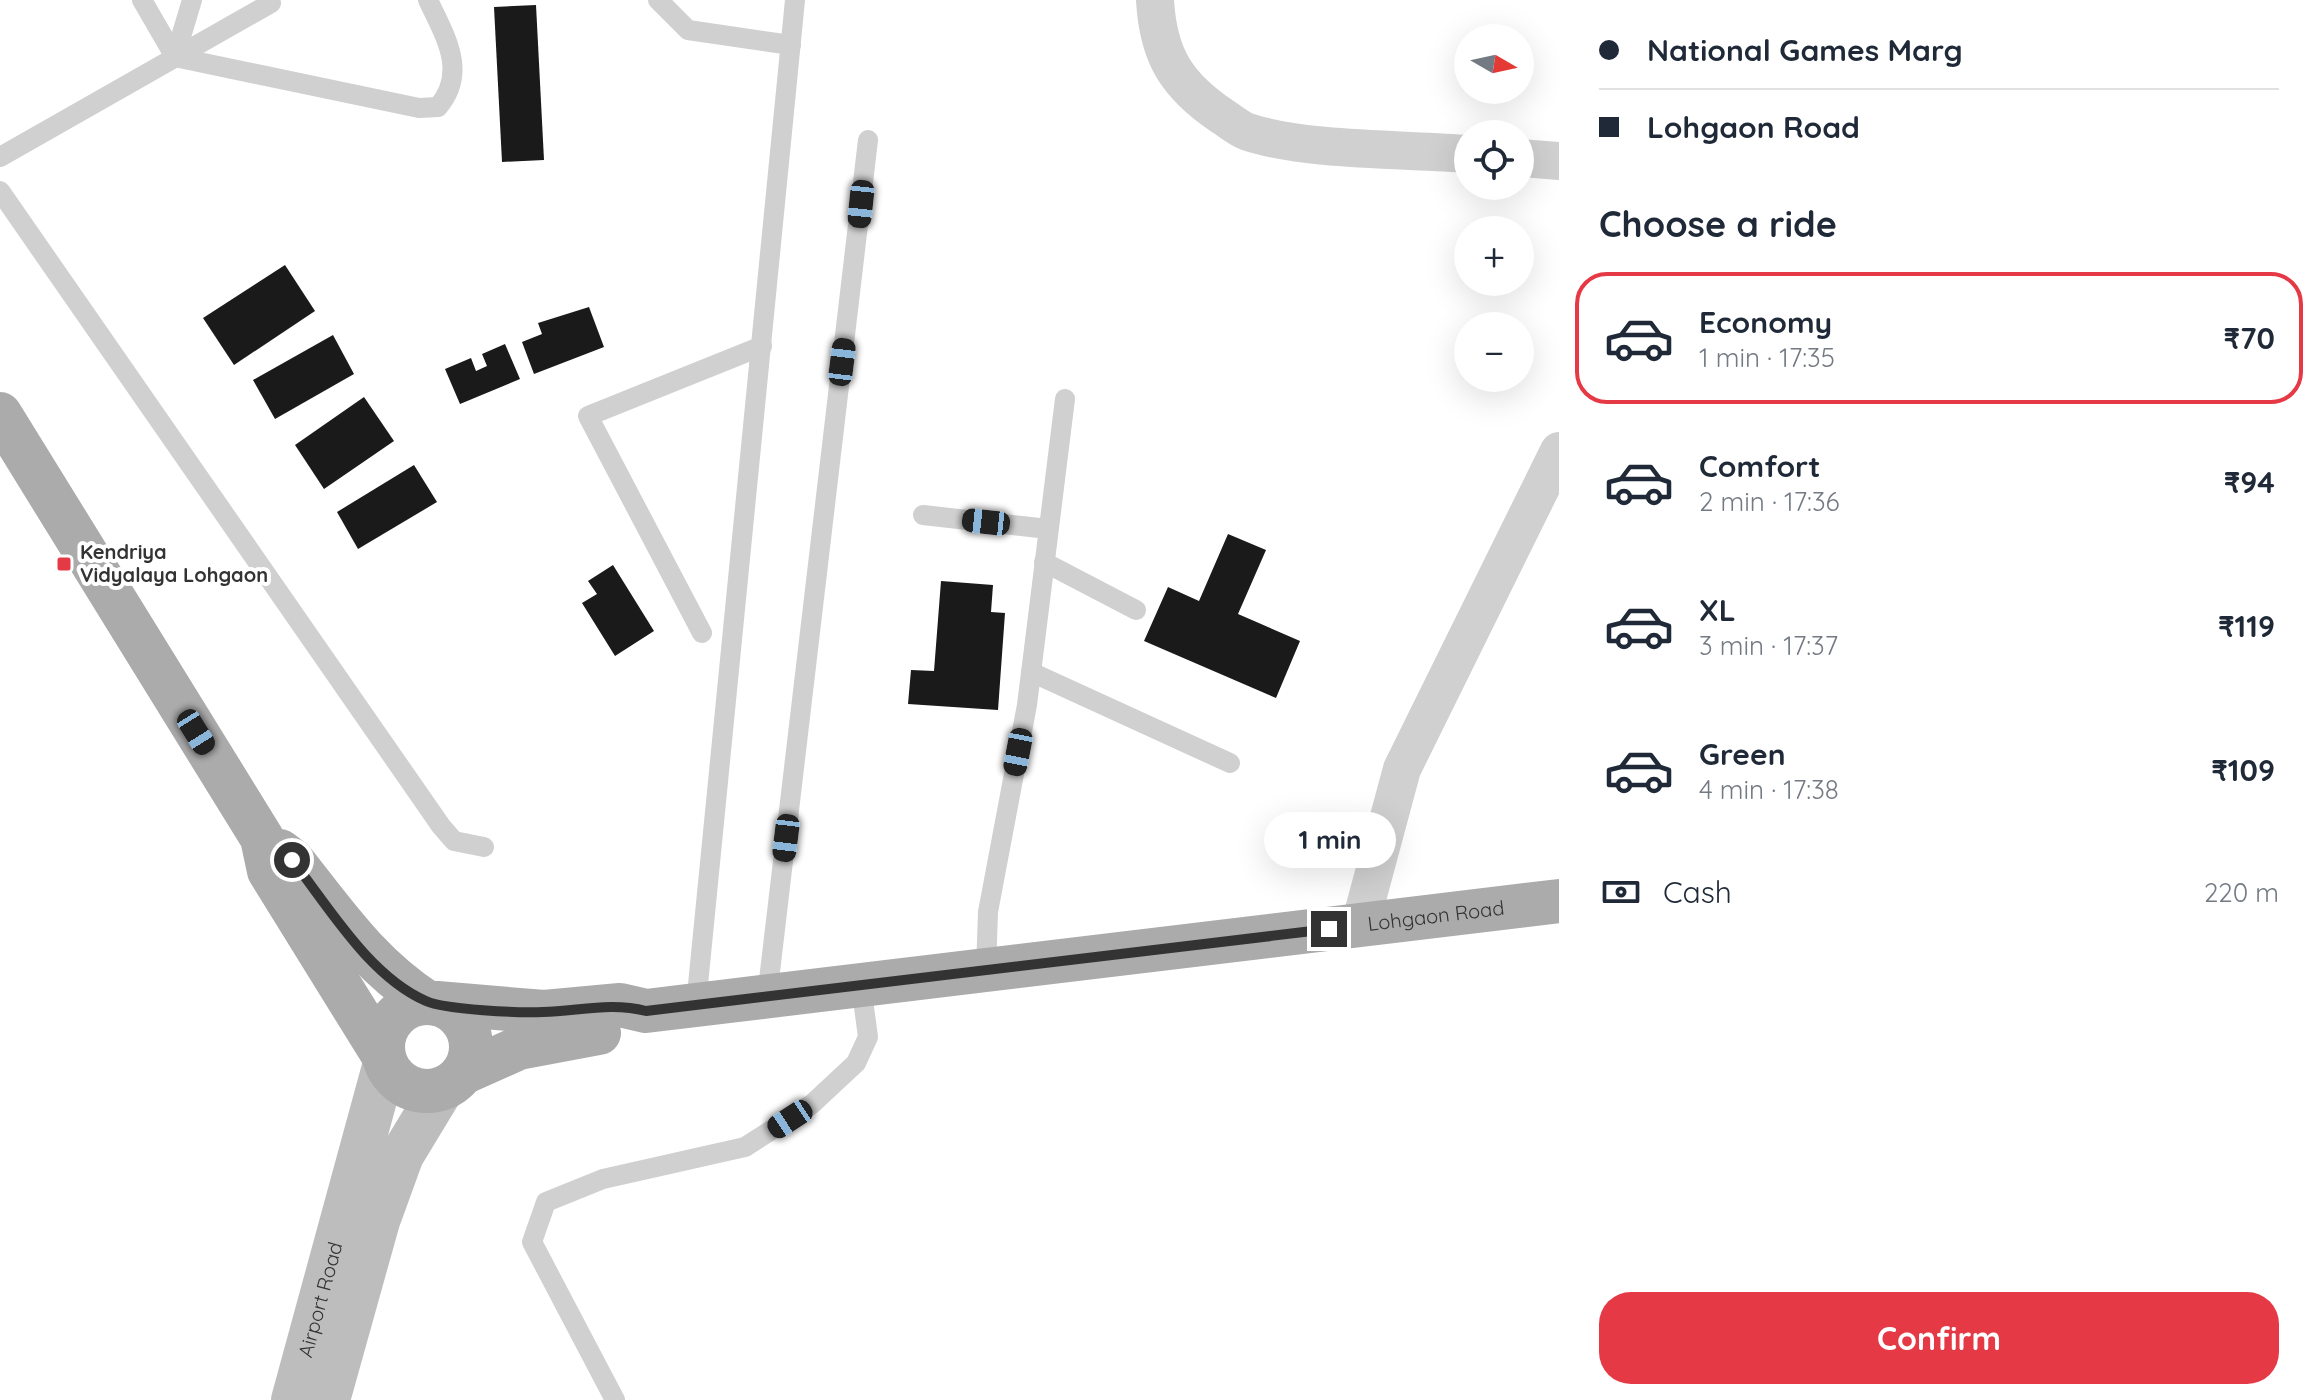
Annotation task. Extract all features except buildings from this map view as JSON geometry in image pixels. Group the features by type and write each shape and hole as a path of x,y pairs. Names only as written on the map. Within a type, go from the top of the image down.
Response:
{"main road":[{"path":"0,414 262,838 269,871 394,1078 409,1088 425,1092 519,1048 548,1040 623,1030 646,1011"},
{"path":"262,838 292,860 371,959 393,979 432,1003 452,1011 468,1032 471,1049 402,1155 378,1221 328,1400"},
{"name":"Lohgaon Road","path":"646,1011 1559,901"},
{"path":"384,1059 383,1037 396,1015 411,1006 432,1003 544,1012 620,1005 646,1011"},
{"name":"Airport Road","path":"293,1400 384,1059"}],"street":[{"path":"1155,0 1157,33 1174,76 1211,109 1244,131 1278,140 1454,153"},
{"path":"1534,159 1559,161"},
{"path":"1360,925 1402,769 1559,451"}],"lane":[{"path":"142,0 175,57 419,108 438,107 449,94 454,73 451,48 428,0"},
{"path":"175,57 192,0"},
{"path":"658,0 688,30 791,45"},
{"path":"696,1005 795,0"},
{"path":"0,157 271,3"},
{"path":"767,997 868,140"},
{"path":"0,191 441,826 454,841 484,847"},
{"path":"702,633 588,416 762,346"},
{"path":"986,970 988,912 1031,672 1065,399"},
{"path":"923,515 1048,529"},
{"path":"1044,562 1136,610"},
{"path":"1031,672 1230,763"},
{"path":"615,1400 532,1242 546,1202 603,1179 745,1147 812,1104 856,1063 868,1037 861,985"}],"place":[{"name":"Kendriya Vidyalaya Lohgaon","path":"64,564"}],"route":[{"path":"292,860 371,959 428,1003 515,1012 620,1005 646,1011 1329,929"}]}
